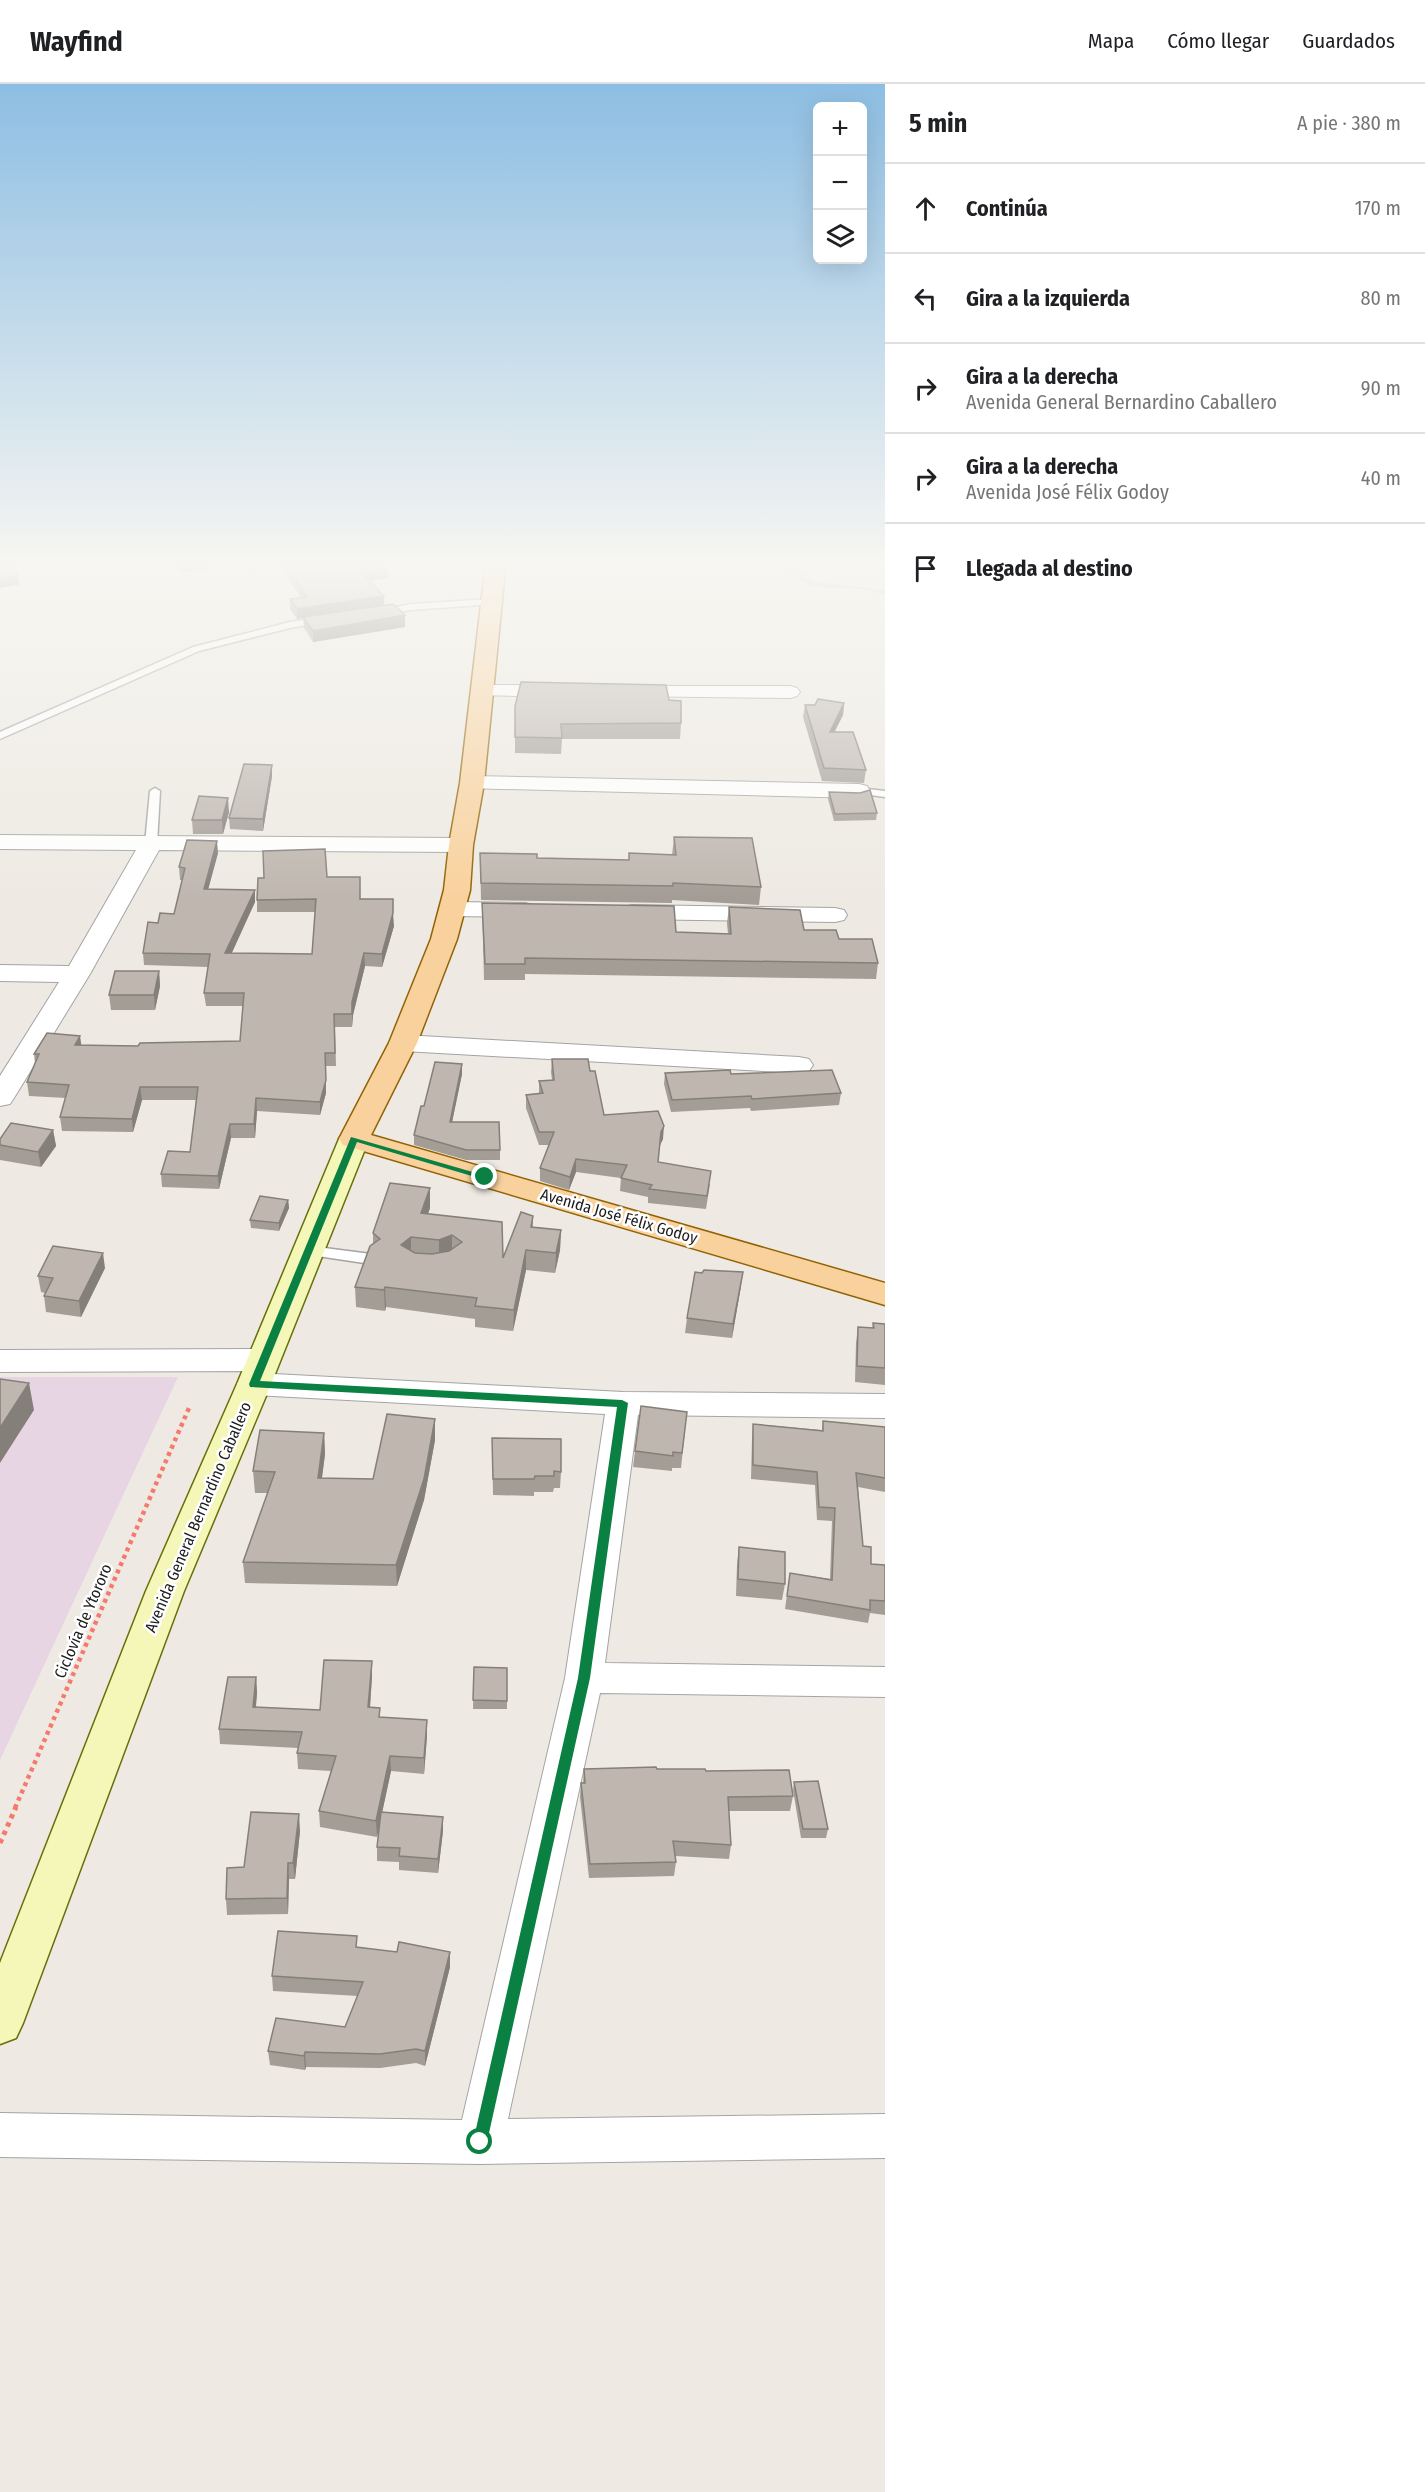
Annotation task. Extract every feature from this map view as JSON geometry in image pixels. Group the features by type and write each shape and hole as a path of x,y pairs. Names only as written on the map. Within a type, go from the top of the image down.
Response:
{"main road":[{"name":"Avenida General Bernardino Caballero","path":"0,2023 165,1591 259,1372 354,1138 403,1043 444,939 457,890 460,845 472,783 484,673"},
{"name":"Avenida José Félix Godoy","path":"354,1138 885,1294"}],"street":[{"path":"482,691 577,692"},
{"path":"601,692 790,692"},
{"path":"472,783 859,791"},
{"path":"0,842 460,845"},
{"path":"0,1098 77,974 152,844"},
{"path":"452,909 548,910"},
{"path":"608,911 835,915"},
{"path":"0,973 77,974"},
{"path":"403,1043 799,1065"},
{"path":"0,1361 259,1372 622,1403 885,1406"},
{"path":"480,2142 584,1678 622,1403"},
{"path":"584,1678 885,1682"},
{"path":"0,2135 480,2142 885,2136"}],"lane":[{"path":"0,736 141,673"},
{"path":"152,844 155,791"},
{"path":"859,791 885,794"},
{"path":"309,1251 371,1259"}],"path":[{"name":"Ciclovía de Ytororo","path":"0,1843 189,1408"}],"shaded area":[{"path":"0,1377 178,1377 0,1760"}],"building":[{"path":"521,682 666,685 669,700 681,701 681,723 561,724 562,738 515,737 515,706"},
{"path":"818,699 844,703 830,732 853,732 866,770 824,768 805,705 815,705"},
{"path":"244,764 272,765 263,819 229,818"},
{"path":"870,790 877,813 835,814 829,792 860,793"},
{"path":"199,796 228,798 222,820 192,820"},
{"path":"674,837 752,838 761,887 673,883 673,886 481,883 480,853 537,854 537,858 629,860 629,853 676,855"},
{"path":"187,840 217,841 204,889 255,890 225,953 312,954 316,899 257,900 258,878 264,878 263,851 325,849 327,877 360,877 360,899 393,899 393,913 382,954 364,953 352,1002 352,1014 334,1014 335,1053 325,1053 326,1080 320,1102 256,1098 254,1124 230,1124 218,1176 161,1174 168,1151 190,1152 198,1087 140,1087 132,1119 60,1117 69,1085 27,1082 39,1054 34,1054 47,1033 80,1036 75,1045 138,1046 140,1043 240,1041 244,993 204,993 210,954 143,953 148,922 158,923 160,913 174,914 185,868 179,867"},
{"path":"482,903 674,906 676,932 731,934 729,907 800,910 804,930 836,930 839,939 872,939 878,963 525,958 525,964 485,964"},
{"path":"115,971 159,971 154,995 109,995"},
{"path":"552,1059 588,1059 590,1071 595,1071 604,1115 658,1111 664,1126 661,1132 658,1162 711,1171 707,1196 649,1189 652,1185 621,1178 627,1165 576,1159 570,1177 540,1168 554,1132 539,1132 526,1095 543,1093 539,1081 554,1080"},
{"path":"435,1062 462,1064 450,1122 499,1122 500,1150 466,1150 414,1135"},
{"path":"730,1070 731,1074 832,1070 841,1093 752,1099 751,1096 672,1100 665,1073"},
{"path":"11,1123 53,1130 38,1152 0,1145 0,1139"},
{"path":"390,1183 430,1188 421,1213 502,1222 503,1258 521,1212 533,1216 531,1227 561,1230 556,1253 526,1250 514,1310 475,1306 477,1298 385,1287 384,1290 355,1287 370,1246 380,1239 373,1233","holes":["452,1235 462,1242 449,1251 432,1254 415,1253 401,1245 411,1237 439,1240"]},
{"path":"260,1196 288,1200 279,1223 250,1220"},
{"path":"53,1246 103,1253 79,1301 44,1296 53,1278 38,1276"},
{"path":"704,1270 743,1272 733,1324 687,1318 695,1272 702,1273"},
{"path":"873,1323 885,1324 885,1368 857,1366 858,1327 874,1328"},
{"path":"0,1379 29,1383 0,1428"},
{"path":"641,1406 687,1412 682,1453 673,1452 673,1456 635,1451"},
{"path":"387,1414 435,1419 424,1479 396,1565 243,1562 275,1472 253,1471 260,1430 324,1433 318,1478 373,1479"},
{"path":"823,1421 885,1427 885,1478 856,1473 863,1546 871,1547 871,1564 885,1565 885,1601 870,1600 870,1610 787,1596 790,1573 832,1580 835,1508 819,1507 817,1472 753,1465 753,1424 823,1431"},
{"path":"492,1438 561,1439 561,1472 554,1471 554,1476 535,1476 534,1479 493,1479"},
{"path":"739,1547 785,1552 785,1584 738,1579"},
{"path":"324,1660 372,1661 368,1707 380,1708 379,1717 427,1720 424,1758 390,1756 376,1821 319,1811 336,1756 297,1753 302,1732 219,1729 228,1677 256,1677 253,1707 320,1710"},
{"path":"474,1667 507,1668 507,1701 473,1700"},
{"path":"656,1767 657,1769 705,1769 706,1771 789,1770 793,1796 728,1797 731,1845 673,1841 676,1862 590,1864 581,1783 585,1783 584,1769"},
{"path":"818,1781 828,1829 803,1829 794,1782"},
{"path":"251,1812 299,1814 293,1863 288,1863 287,1898 226,1899 227,1868 244,1867"},
{"path":"381,1812 443,1817 438,1859 399,1856 400,1848 377,1847"},
{"path":"278,1931 357,1936 356,1947 397,1952 399,1942 450,1952 425,2051 416,2049 380,2054 305,2052 304,2056 268,2051 276,2018 345,2027 363,1982 272,1976"}],"route":[{"path":"480,2142 584,1678 622,1403 254,1384 354,1138 485,1177"}]}
